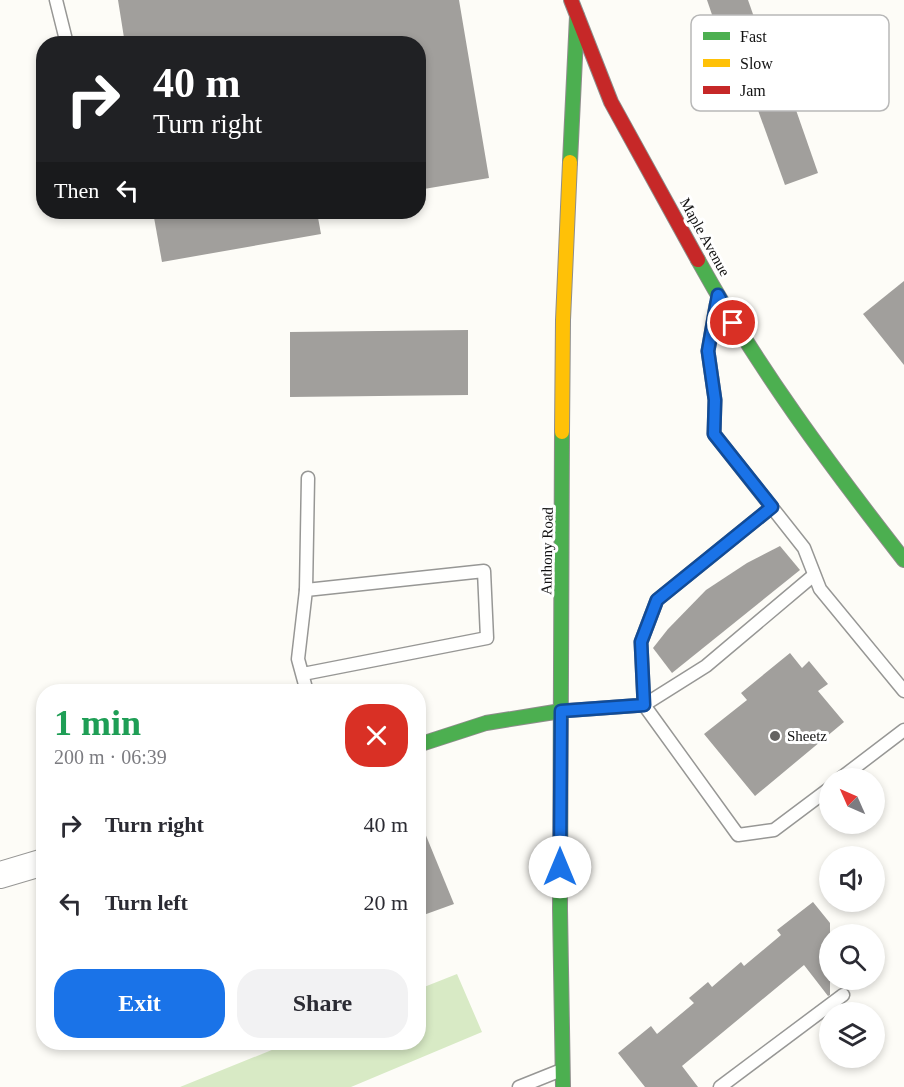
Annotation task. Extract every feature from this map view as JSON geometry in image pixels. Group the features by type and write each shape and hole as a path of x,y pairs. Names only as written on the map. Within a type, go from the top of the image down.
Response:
{"street":[{"name":"Maple Avenue","path":"571,0 611,102 733,323 822,455 904,560"},
{"name":"Anthony Road","path":"563,1087 560,909 563,320 577,16"},
{"path":"426,742 486,723 561,711"},
{"path":"0,875 36,864"}],"lane":[{"path":"56,0 65,36"},
{"path":"718,295 708,351 715,400 714,434 804,548 820,590 904,691"},
{"path":"305,684 298,659 306,590 308,478"},
{"path":"772,507 657,600 641,642 644,705 738,835 774,830 819,796"},
{"path":"303,674 487,638 484,571 306,590"},
{"path":"561,711 644,705 706,666 814,576"},
{"path":"854,768 904,730"},
{"path":"720,1087 843,995"},
{"path":"519,1087 563,1070"}],"green space":[{"path":"457,974 482,1032 351,1087 180,1087 272,1050 426,1050 426,986"}],"building":[{"path":"118,0 459,0 489,178 426,189 426,36 124,36"},
{"path":"707,0 748,0 753,15 712,15"},
{"path":"758,111 796,111 818,173 785,185"},
{"path":"154,219 318,219 321,234 162,262"},
{"path":"904,281 904,365 863,314"},
{"path":"468,330 468,395 290,397 290,332"},
{"path":"780,546 800,570 672,673 653,648 668,629 706,590 747,563"},
{"path":"790,653 802,668 809,661 828,684 818,691 844,722 755,796 704,734 747,700 741,693"},
{"path":"426,836 454,904 426,914"},
{"path":"813,902 830,923 819,924 819,984 804,965 682,1066 698,1087 645,1087 618,1053 651,1026 657,1034 694,1003 689,998 708,982 712,987 741,962 744,966 781,935 777,930"},
{"path":"823,990 830,990 828,996"}],"traffic: fast":[{"path":"570,162 577,16"},
{"path":"698,260 769,377 848,488 904,560"},
{"path":"562,432 560,909 563,1087"},
{"path":"426,742 486,723 561,711"}],"traffic: slow":[{"path":"562,432 563,320 570,162"}],"traffic: jam":[{"path":"571,0 611,102 698,260"}],"place":[{"name":"Sheetz","path":"775,736"}],"route":[{"path":"560,867 561,711 644,705 641,642 657,600 772,507 714,434 715,400 708,351 718,295 733,323"}]}
